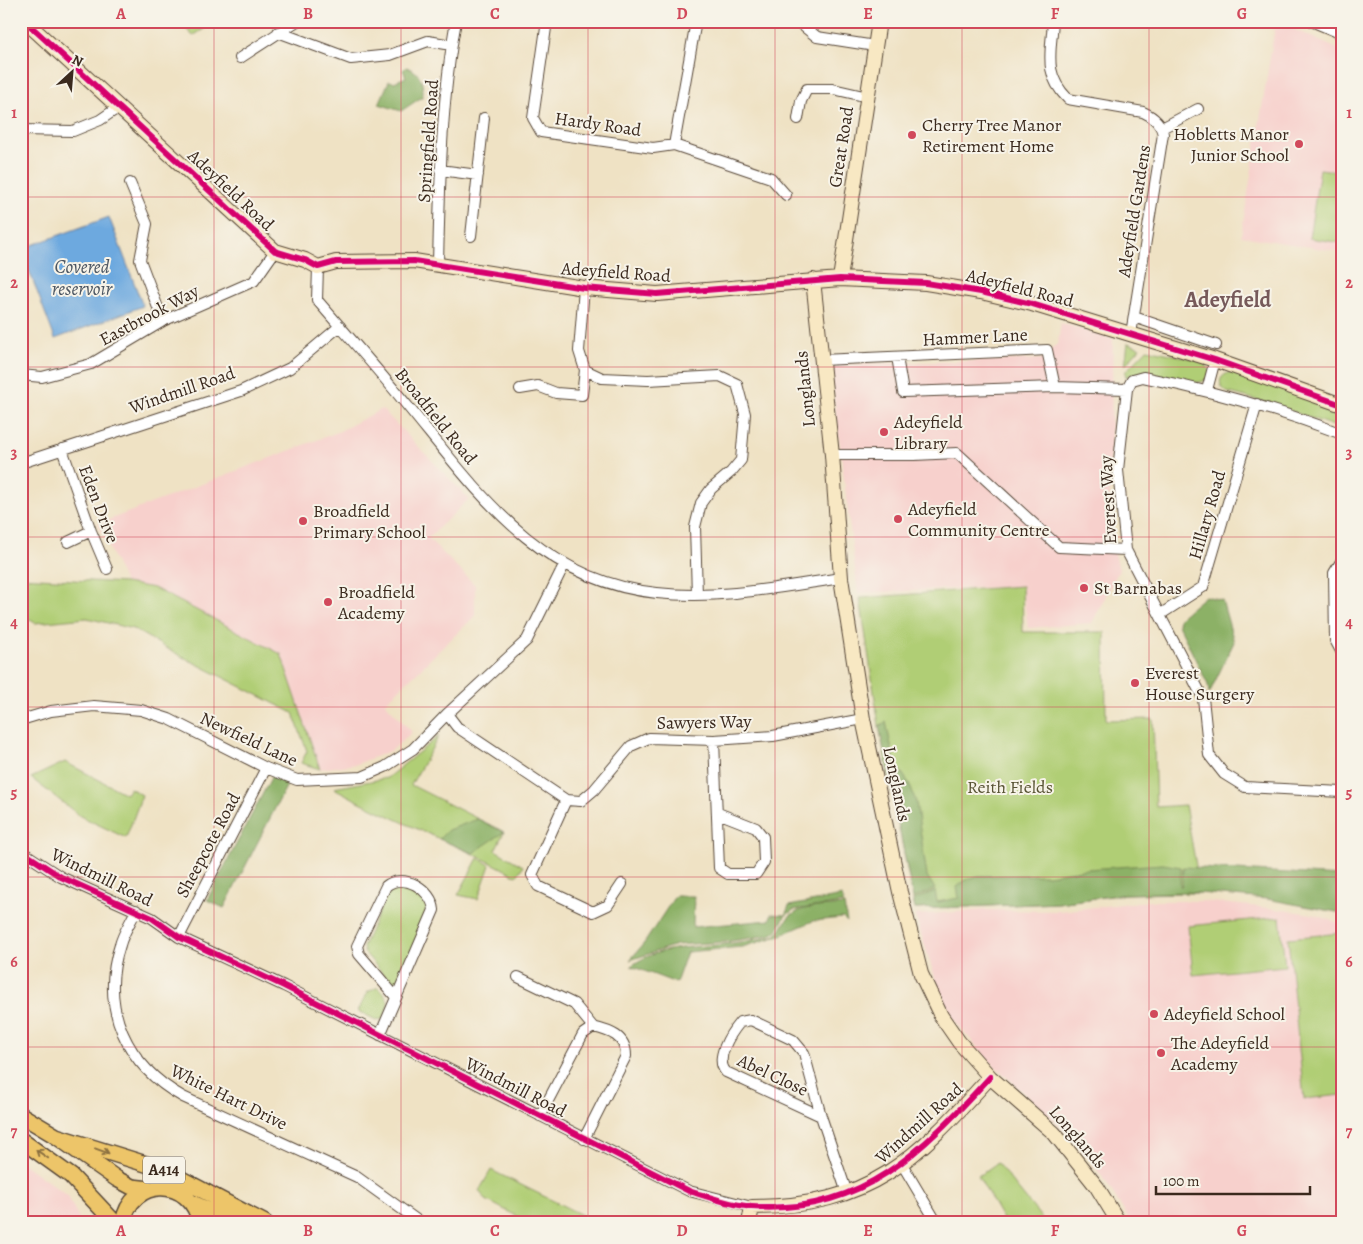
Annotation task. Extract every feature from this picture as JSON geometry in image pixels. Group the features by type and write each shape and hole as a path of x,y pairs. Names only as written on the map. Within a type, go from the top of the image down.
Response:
{"main road":[{"name":"A414","path":"21,1115 56,1136 117,1180 132,1187 150,1189"},
{"name":"A414","path":"56,1136 162,1169 265,1223"},
{"path":"21,1140 71,1176 115,1223"},
{"path":"123,1223 130,1203 139,1194 150,1189 168,1188 185,1195 191,1202 200,1223"},
{"name":"A414","path":"191,1202 235,1223"}],"street":[{"name":"Adeyfield Road","path":"25,21 275,251 305,260 318,267 336,262 414,261 584,288 657,294 813,280 840,279 926,283 981,292 1032,304 1215,360 1342,405"},
{"path":"240,58 297,21"},
{"name":"Springfield Road","path":"438,264 440,170 456,21"},
{"name":"Hardy Road","path":"547,21 532,118 541,132 654,148 674,145"},
{"path":"696,21 674,145 771,178 786,195"},
{"path":"797,21 817,37 875,46"},
{"name":"Great Road","path":"840,279 879,21"},
{"name":"Adeyfield Gardens","path":"1053,21 1050,73 1068,99 1143,112 1152,116 1162,128 1163,134 1131,334"},
{"path":"1311,21 1342,34"},
{"path":"278,32 351,59 390,55 428,41 452,45"},
{"path":"798,119 801,101 807,89 833,90 868,97"},
{"path":"21,130 73,131 100,120 119,108"},
{"path":"1162,128 1198,109"},
{"path":"471,236 484,118"},
{"path":"440,170 478,175"},
{"path":"130,183 147,224 140,260 163,322"},
{"name":"Eastbrook Way","path":"21,375 42,377 92,364 163,322 254,281 275,251"},
{"name":"Broadfield Road","path":"318,267 317,300 471,484 530,542 564,565 612,584 656,593 698,596 774,588 841,578"},
{"name":"Longlands","path":"813,280 832,455 841,578 863,720 900,892 921,974 941,1016 959,1042 990,1077 1054,1133 1097,1187 1119,1223"},
{"path":"520,390 538,386 556,393 582,395 585,370 579,351 584,288"},
{"path":"1134,317 1216,345"},
{"name":"Windmill Road","path":"21,463 241,391 290,368 340,326"},
{"name":"Hammer Lane","path":"821,360 1047,350 1055,387"},
{"path":"897,357 903,392 1130,385 1143,377 1207,390 1257,404 1342,434"},
{"path":"1207,390 1215,360"},
{"path":"585,370 602,378 648,380 720,376 737,384 745,414 741,460 731,472 711,489 701,504 695,527 698,596"},
{"name":"Everest Way","path":"1130,385 1118,470 1126,550 1204,698 1209,755 1224,774 1245,787 1342,792"},
{"name":"Hillary Road","path":"1161,614 1203,587 1257,404"},
{"name":"Eden Drive","path":"62,449 107,570"},
{"path":"832,455 914,456 957,453 1059,547 1126,550"},
{"path":"68,542 91,531"},
{"path":"1342,560 1334,573 1334,579 1335,640 1342,653"},
{"path":"564,565 527,640 447,714 457,727 566,800 532,875 538,886 593,912 608,905 622,884"},
{"name":"Newfield Lane","path":"21,720 51,711 87,707 141,710 169,720 266,768 297,780 362,777 386,767 413,749 447,714"},
{"name":"Sawyers Way","path":"566,800 581,801 594,790 631,746 649,738 714,740 773,736 863,720"},
{"path":"714,740 719,868 728,874 746,876 756,874 764,862 763,837 756,828 718,813"},
{"name":"Sheepcote Road","path":"179,937 266,768"},
{"name":"Windmill Road","path":"21,851 61,877 152,918 179,937 380,1035 688,1191 752,1207 804,1204 847,1193 887,1175 950,1121 990,1077"},
{"path":"380,1035 434,910 433,901 428,893 400,880 393,881 386,886 357,946 360,954 396,996"},
{"name":"White Hart Drive","path":"136,910 120,945 114,980 114,1003 134,1058 158,1082 183,1098 358,1177 421,1223"},
{"path":"518,977 574,1004 593,1027 606,1030 618,1036 626,1045 626,1056 584,1139"},
{"name":"Abel Close","path":"821,1116 723,1069 721,1057 740,1022 751,1020 793,1040 804,1053 821,1116 847,1193"},
{"name":"Windmill Road","path":"540,1116 583,1034 593,1027"},
{"path":"902,1164 937,1223"},
{"path":"750,1223 752,1207"}],"shaded area":[{"name":"Hobletts Manor Junior School","path":"1276,21 1342,51 1342,252 1241,236"},
{"path":"1061,323 1113,339 1109,528 1119,570 1092,623 1028,628 1022,586 858,593 830,365 1041,359 1058,343"},
{"name":"Broadfield Academy","path":"382,409 469,499 428,538 475,585 475,616 385,703 412,732 392,750 357,764 320,769 281,655 154,588 125,583 98,524 338,432"},
{"name":"The Adeyfield Academy","path":"1149,901 1202,901 1260,907 1312,914 1342,924 1342,1223 1131,1223 1106,1182 1087,1156 1054,1120 990,1062 954,1020 938,987 915,915 985,910 1060,911"},
{"path":"21,1162 68,1196 81,1223 21,1223"}],"green space":[{"path":"178,21 216,21 193,36"},
{"path":"406,67 415,71 420,78 423,87 422,97 401,111 379,104 389,81 394,82 406,77 403,70"},
{"path":"1320,169 1342,172 1342,243 1309,238"},
{"path":"1128,343 1140,348 1125,365"},
{"path":"1147,349 1203,361 1210,371 1207,379 1200,382 1191,382 1147,374 1136,374 1126,377 1125,372"},
{"path":"1235,371 1342,410 1342,429 1268,403 1227,392 1221,385 1221,378"},
{"path":"21,577 125,583 154,588 281,654 320,769 301,763 307,751 293,713 179,655 133,629 87,618 35,623 21,614"},
{"name":"Reith Fields","path":"1022,586 1023,632 1105,632 1106,720 1153,719 1156,807 1185,805 1201,893 1126,894 1058,903 915,909 879,726 860,598"},
{"path":"1205,596 1222,600 1234,642 1209,694 1208,685 1178,624 1179,618"},
{"path":"886,722 897,766 909,783 916,802 927,876 935,889 913,898 879,726"},
{"path":"439,736 411,785 504,832 495,850 523,866 517,876 495,864 380,812 334,788 387,778"},
{"path":"65,762 126,794 130,788 142,795 126,838 80,816 31,778"},
{"path":"272,776 288,783 224,908 207,900"},
{"path":"478,819 504,832 473,853 439,839 448,830"},
{"path":"478,858 490,865 478,899 458,895"},
{"path":"1163,864 1181,867 1180,886 1182,886 1183,867 1342,876 1342,913 1267,899 1188,892 1126,894 1058,903 915,909 913,900 935,891 937,902 959,898 957,887 967,879 978,876 1048,875 1087,869"},
{"path":"398,885 424,896 428,901 428,910 403,979 392,984 364,952 363,947 389,889"},
{"path":"675,896 694,896 693,927 770,920 771,914 785,915 789,906 842,896 843,903 793,910 785,916 777,931 770,935 725,942 676,945 630,960 645,942"},
{"path":"844,905 847,922 843,918 813,921 779,936 742,947 687,952 676,983 631,966 651,955 661,952 774,936 789,917 800,910"},
{"path":"1280,917 1285,966 1193,975 1188,926"},
{"path":"1342,933 1342,1095 1304,1099 1288,938"},
{"path":"378,987 387,999 388,1005 383,1019 376,1020 358,1011 368,992"},
{"path":"997,1163 1044,1223 1005,1223 978,1176"},
{"path":"491,1170 598,1223 530,1223 486,1200 479,1191"}],"water":[{"name":"Covered reservoir","path":"109,217 143,306 55,339 21,249"}],"cycle path":[{"path":"25,21 275,251 305,260 318,267 336,262 414,261 584,288 657,294 840,279 926,283 981,292 1032,304 1215,360 1342,405"},
{"path":"21,851 61,877 152,918 179,937 284,986 689,1191 728,1203 752,1207 791,1207 826,1200 858,1189 887,1173 914,1153 940,1130 990,1077"}],"place":[{"name":"Cherry Tree Manor Retirement Home","path":"912,135"},
{"name":"Hobletts Manor Junior School","path":"1299,144"},
{"name":"Adeyfield Library","path":"884,432"},
{"name":"Adeyfield Community Centre","path":"898,519"},
{"name":"Broadfield Primary School","path":"303,521"},
{"name":"St Barnabas","path":"1084,588"},
{"name":"Broadfield Academy","path":"328,602"},
{"name":"Everest House Surgery","path":"1135,683"},
{"name":"Adeyfield School","path":"1154,1014"},
{"name":"The Adeyfield Academy","path":"1161,1053"}],"district":[{"name":"Adeyfield","path":"1228,300"}]}
